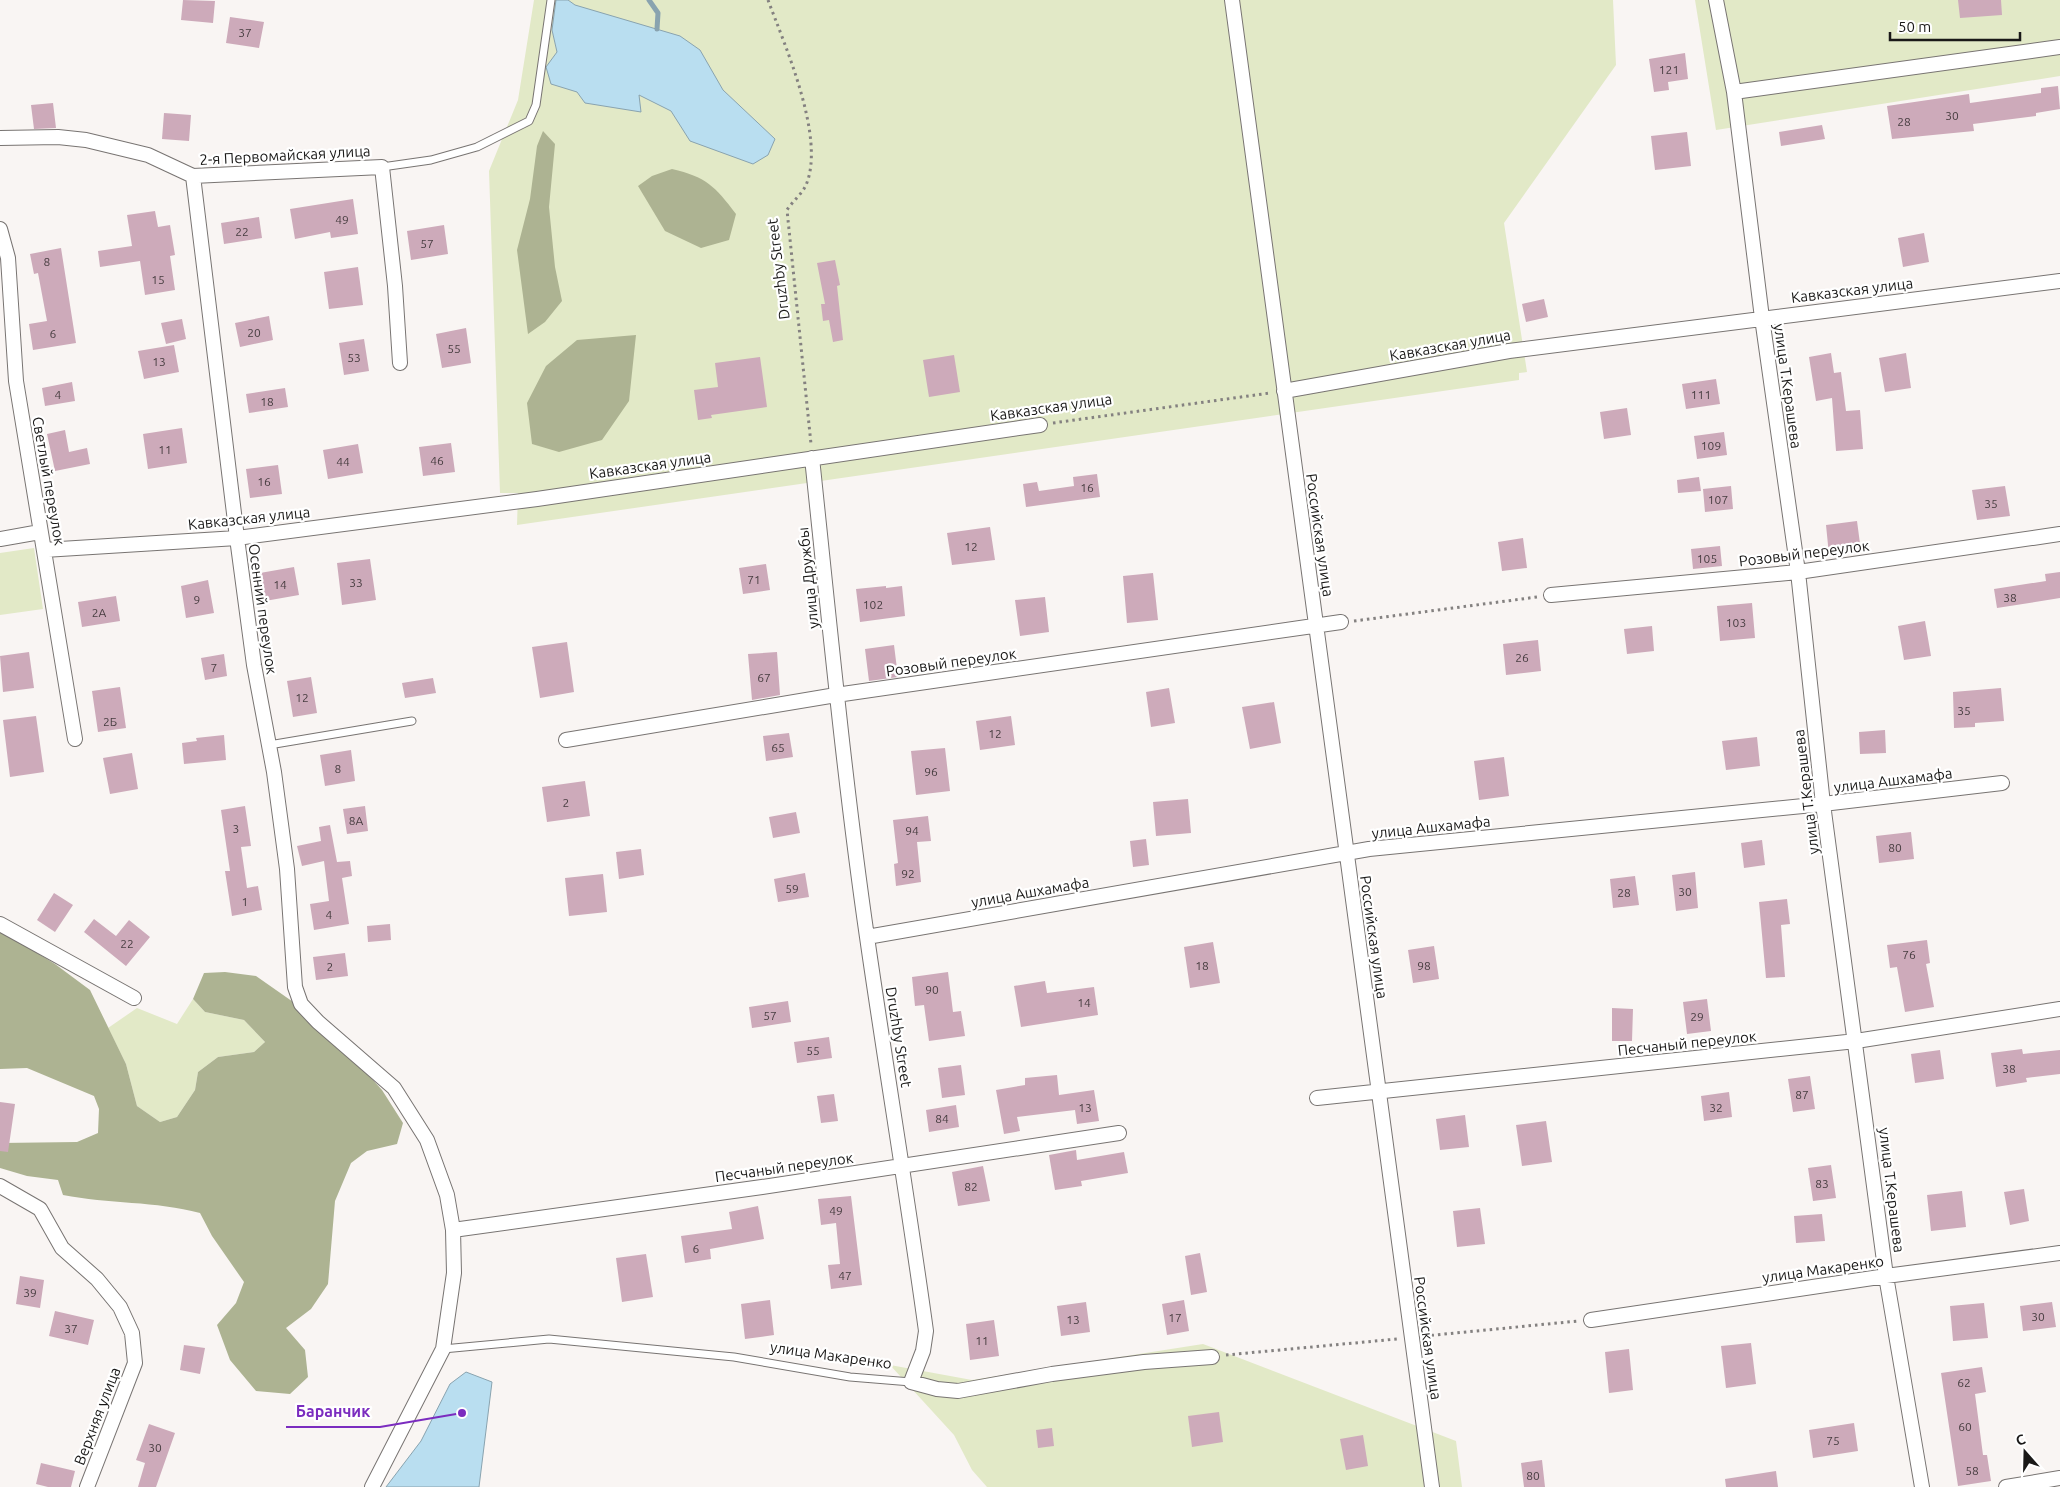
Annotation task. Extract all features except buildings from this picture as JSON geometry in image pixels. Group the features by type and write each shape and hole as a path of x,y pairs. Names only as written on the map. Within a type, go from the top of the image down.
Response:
{"street":[{"name":"Российская улица","path":"1232,0 1432,1487"},
{"name":"улица Т.Керашева","path":"1716,0 1734,92 1762,318 1798,572 1823,804 1886,1276 1922,1487"},
{"path":"1734,92 2060,47"},
{"name":"2-я Первомайская улица","path":"0,138 58,137 86,140 148,155 193,176 382,167 395,286 400,363"},
{"name":"Осенний переулок","path":"193,176 254,666 269,745 287,869 295,987 301,1004 318,1022 394,1088 427,1140 447,1195 453,1230"},
{"name":"Светлый переулок","path":"0,229 8,258 16,382 75,739"},
{"name":"Кавказcкая улица","path":"1284,391 1509,351 2060,281"},
{"name":"Кавказcкая улица","path":"44,550 237,538 537,499 1040,425"},
{"name":"улица Дружбы","path":"812,458 836,695"},
{"path":"0,539 40,532"},
{"name":"Розовый переулок","path":"1551,595 1798,572 2060,534"},
{"name":"Розовый переулок","path":"566,740 836,695 1341,622"},
{"name":"Druzhby Street","path":"836,695 867,936 903,1165 926,1331 923,1351 911,1382"},
{"name":"улица Ашхамафа","path":"867,936 1379,848 1823,804 2002,783"},
{"path":"0,924 134,998"},
{"name":"Песчаный переулок","path":"1317,1098 1856,1041 2060,1009"},
{"name":"Песчаный переулок","path":"453,1230 1119,1133"},
{"name":"Верхняя улица","path":"0,1186 40,1209 62,1248 98,1279 120,1307 132,1333 135,1363 87,1487"},
{"path":"372,1487 443,1349 454,1273 453,1230"},
{"name":"улица Макаренко","path":"1591,1320 1886,1276 2060,1253"},
{"name":"улица Макаренко","path":"911,1382 937,1389 958,1391 1061,1372 1144,1362 1212,1357"},
{"path":"2006,1487 2060,1478"}],"lane":[{"path":"382,167 431,160 477,147 529,121 536,105 551,0"},
{"path":"269,745 412,722"},
{"name":"улица Макаренко","path":"443,1349 549,1339 707,1354 850,1377 911,1382"}],"path":[{"name":"Druzhby Street","path":"768,0 802,95 811,139 806,186 787,210 800,316 812,458"},
{"name":"Кавказcкая улица","path":"1040,425 1284,391"},
{"path":"1341,622 1551,595"}],"green space":[{"path":"534,0 556,0 552,30 556,48 570,2 568,0 1613,0 1616,65 1504,223 1527,372 1519,373 1519,380 517,525 518,493 500,493 489,171 518,100"},
{"path":"1695,0 2060,0 2060,76 1716,130"},
{"path":"543,131 555,144 549,207 555,267 562,301 545,322 528,334 517,250 530,199 537,146"},
{"path":"672,169 702,179 729,204 736,214 729,240 701,248 665,231 638,186 652,176"},
{"path":"636,335 629,401 602,440 559,452 532,444 527,403 546,366 577,340"},
{"path":"34,548 43,609 0,615 0,553"},
{"path":"0,930 55,964 90,990 126,1064 137,1106 160,1122 177,1117 195,1090 198,1072 218,1057 254,1052 265,1042 244,1020 205,1012 193,999 204,973 225,972 256,976 296,1004 347,1051 382,1090 403,1123 397,1144 367,1151 351,1163 335,1201 328,1284 311,1309 286,1328 305,1350 308,1377 290,1394 256,1391 230,1360 217,1325 236,1303 244,1282 212,1236 200,1213 166,1206 63,1195 58,1180 27,1176 0,1168 0,1143 77,1142 98,1133 99,1109 94,1096 27,1068 0,1069"},
{"path":"193,999 205,1012 244,1020 265,1042 254,1052 218,1057 198,1072 195,1090 177,1117 160,1122 137,1106 126,1064 108,1028 137,1008 177,1024"},
{"path":"1203,1344 1456,1441 1462,1487 987,1487 972,1470 954,1435 890,1365 972,1380"}],"water":[{"path":"556,0 568,0 575,5 680,36 700,50 723,90 775,139 768,155 753,164 690,141 671,111 639,95 641,112 585,103 577,92 551,84 546,67 557,52 552,30"},
{"path":"466,1372 492,1382 479,1487 386,1487 421,1441 450,1384"}],"waterway":[{"path":"649,0 658,13 657,29"}],"place":[{"name":"Баранчик","path":"462,1413"}]}
